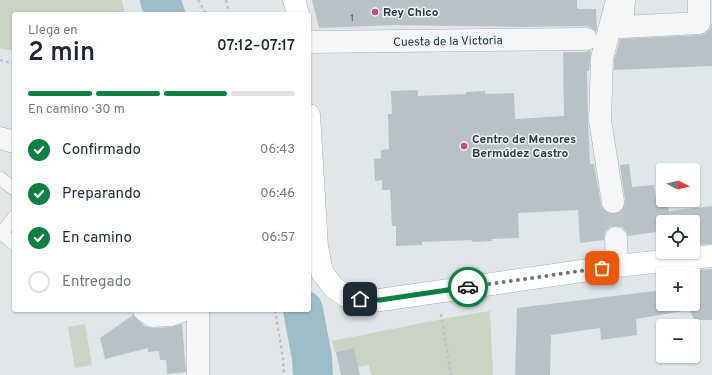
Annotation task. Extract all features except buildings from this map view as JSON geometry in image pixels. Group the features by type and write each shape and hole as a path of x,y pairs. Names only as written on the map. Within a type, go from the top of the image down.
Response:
{"street":[{"path":"294,0 297,12"},
{"path":"613,202 600,120 602,58 618,0"},
{"path":"625,0 622,27 699,22 699,0"},
{"name":"Cuesta de la Victoria","path":"311,42 586,39"},
{"path":"0,138 12,141"},
{"path":"311,182 313,249 322,272 334,287 344,295 360,299 380,300 618,266 712,256"},
{"path":"616,238 618,266"},
{"path":"147,312 152,316 171,315 179,312"},
{"path":"198,312 198,375"}],"lane":[{"path":"1,182 12,188"},
{"path":"12,220 1,232 12,242"}],"path":[{"path":"198,0 205,12"},
{"path":"226,0 229,12"},
{"path":"0,60 12,63"},
{"path":"275,312 283,358 284,375"},
{"path":"441,313 451,375"}],"green space":[{"path":"0,0 122,0 125,12 12,12 12,51 0,48"},
{"path":"490,311 493,375 371,375 369,365 358,367 354,348 335,352 332,341 442,319"},
{"path":"85,324 92,365 75,368 68,327"}],"waterway":[{"path":"160,0 164,12"},
{"path":"303,312 312,358 313,375"}],"tunnel":[{"path":"613,202 616,238"}],"way so far":[{"path":"468,287 602,268"}],"place":[{"name":"Rey Chico","path":"375,12"},
{"name":"Centro de Menores Bermúdez Castro","path":"464,146"}],"route":[{"path":"360,299 380,300 468,287"}]}
